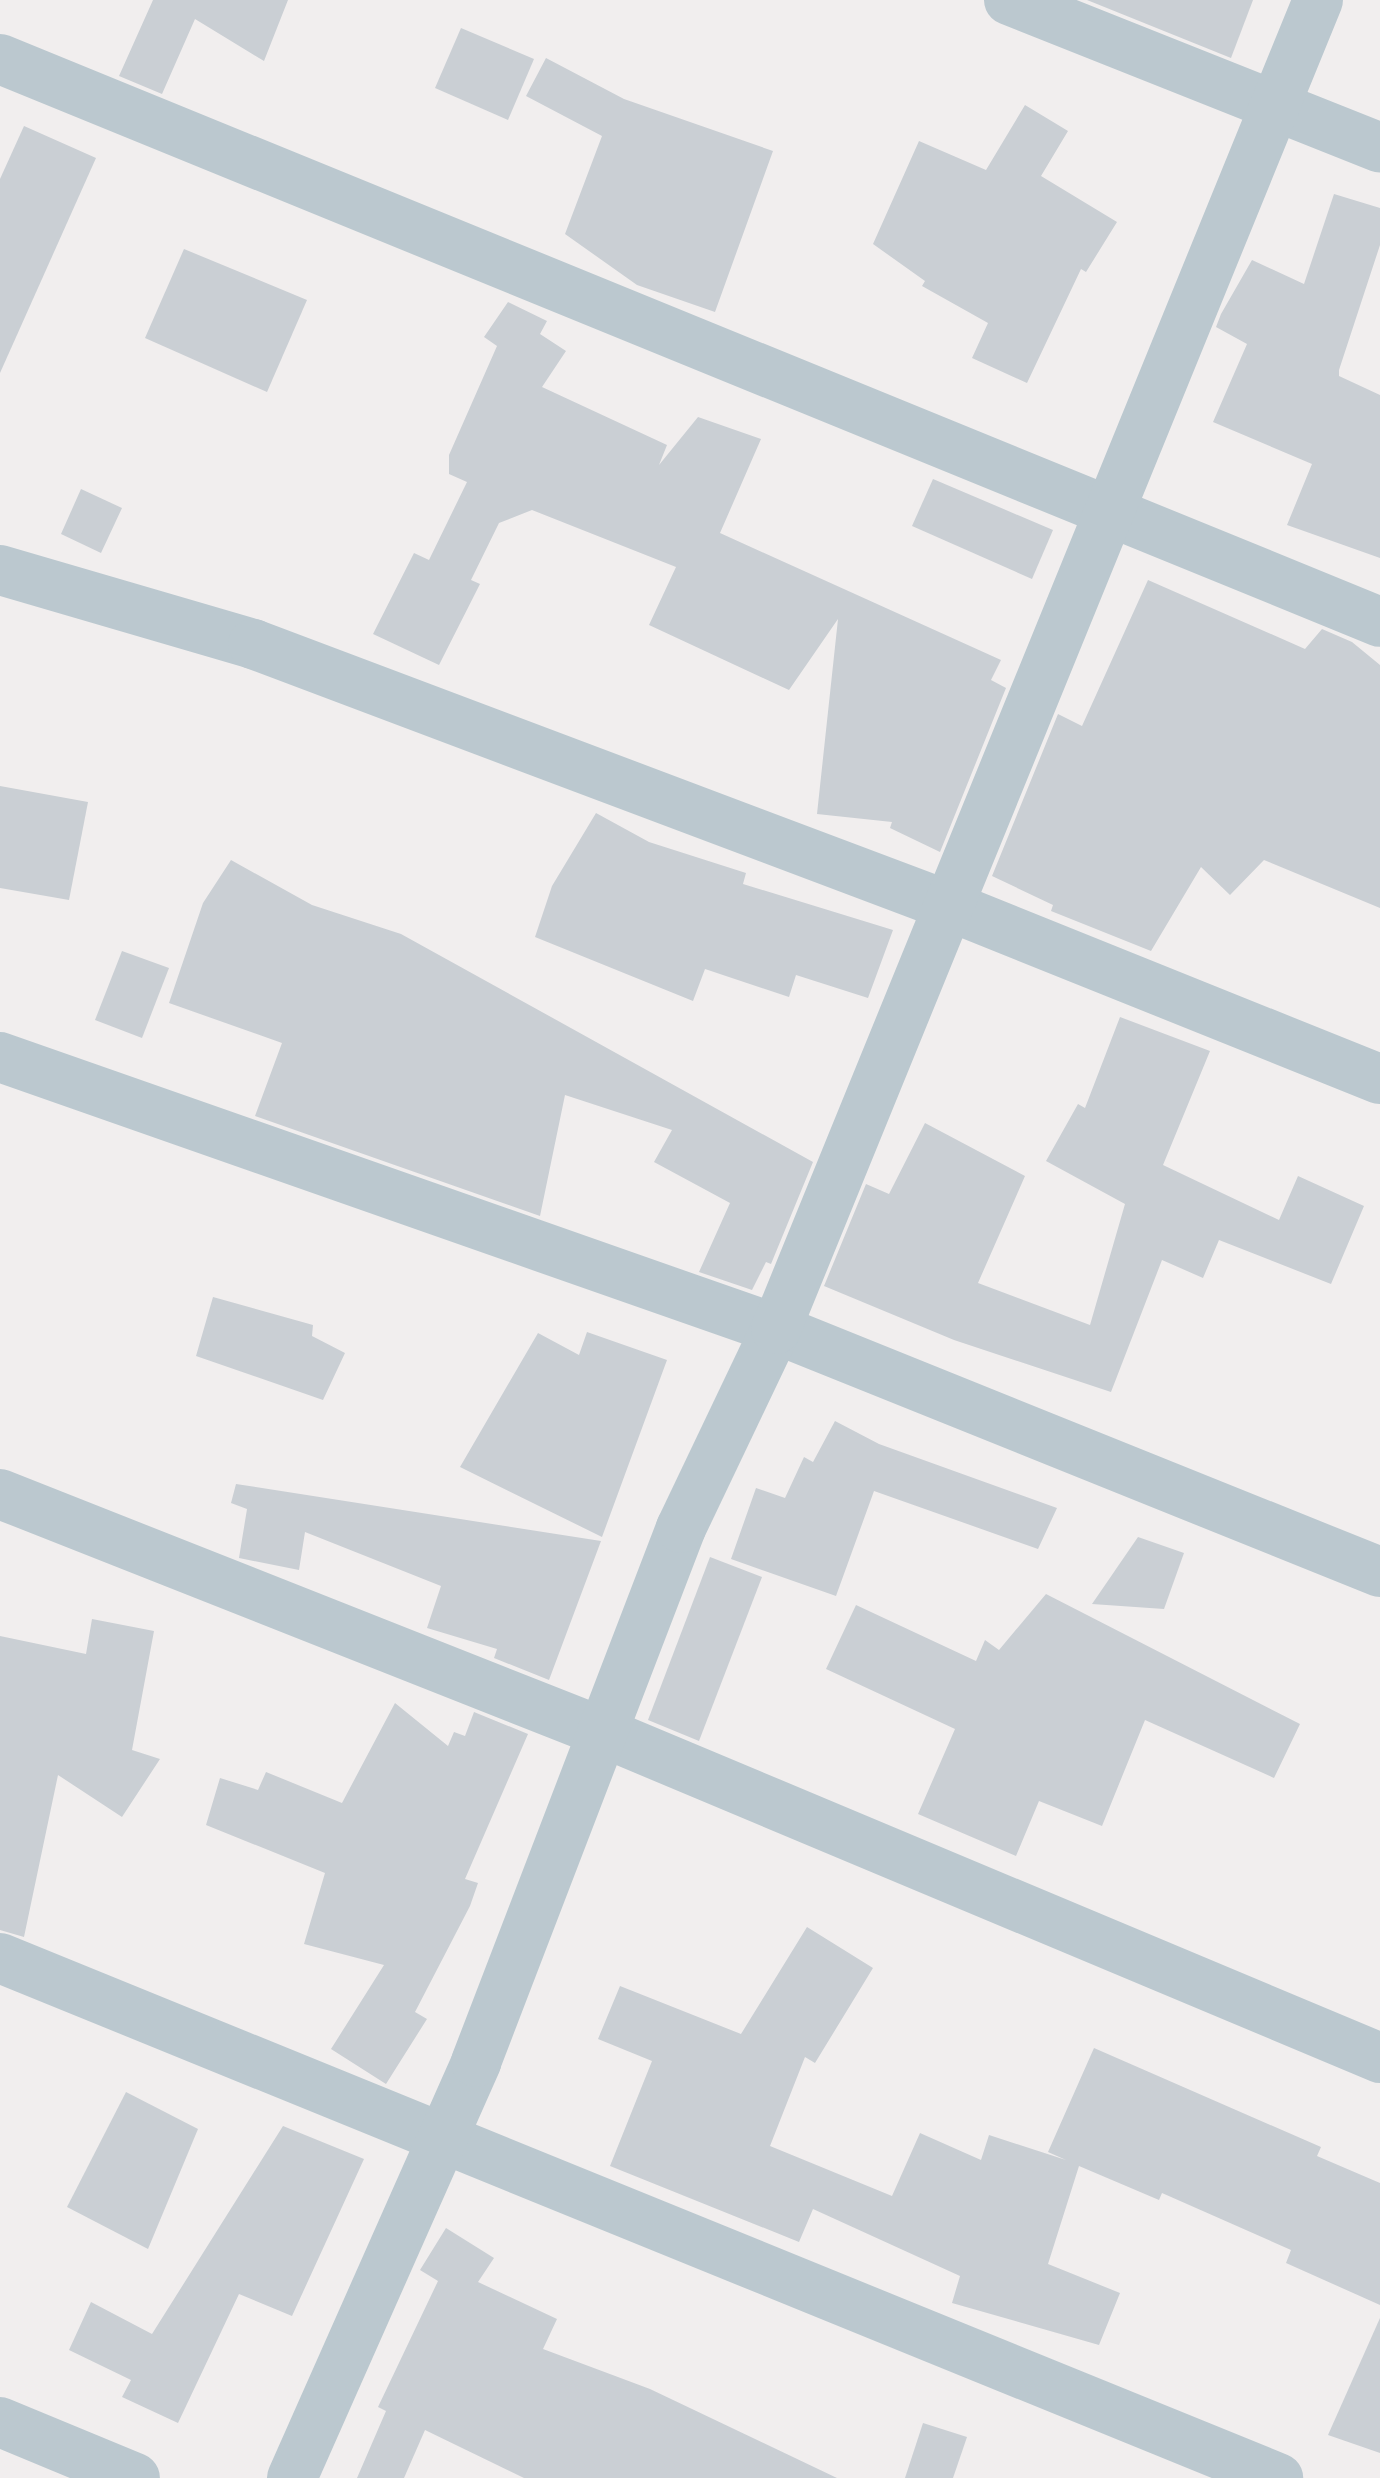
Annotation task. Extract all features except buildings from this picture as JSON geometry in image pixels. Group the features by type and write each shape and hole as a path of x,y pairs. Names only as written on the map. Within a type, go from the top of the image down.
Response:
{"street":[{"path":"1009,0 1380,148"},
{"path":"292,2478 442,2138 681,1528 776,1329 1318,0"},
{"path":"0,59 1380,622"},
{"path":"0,570 253,644 949,906 1380,1078"},
{"path":"0,1056 776,1329 1380,1572"},
{"path":"0,1494 602,1732 1380,2058"},
{"path":"0,1958 1278,2478"},
{"path":"0,2422 135,2478"}]}
